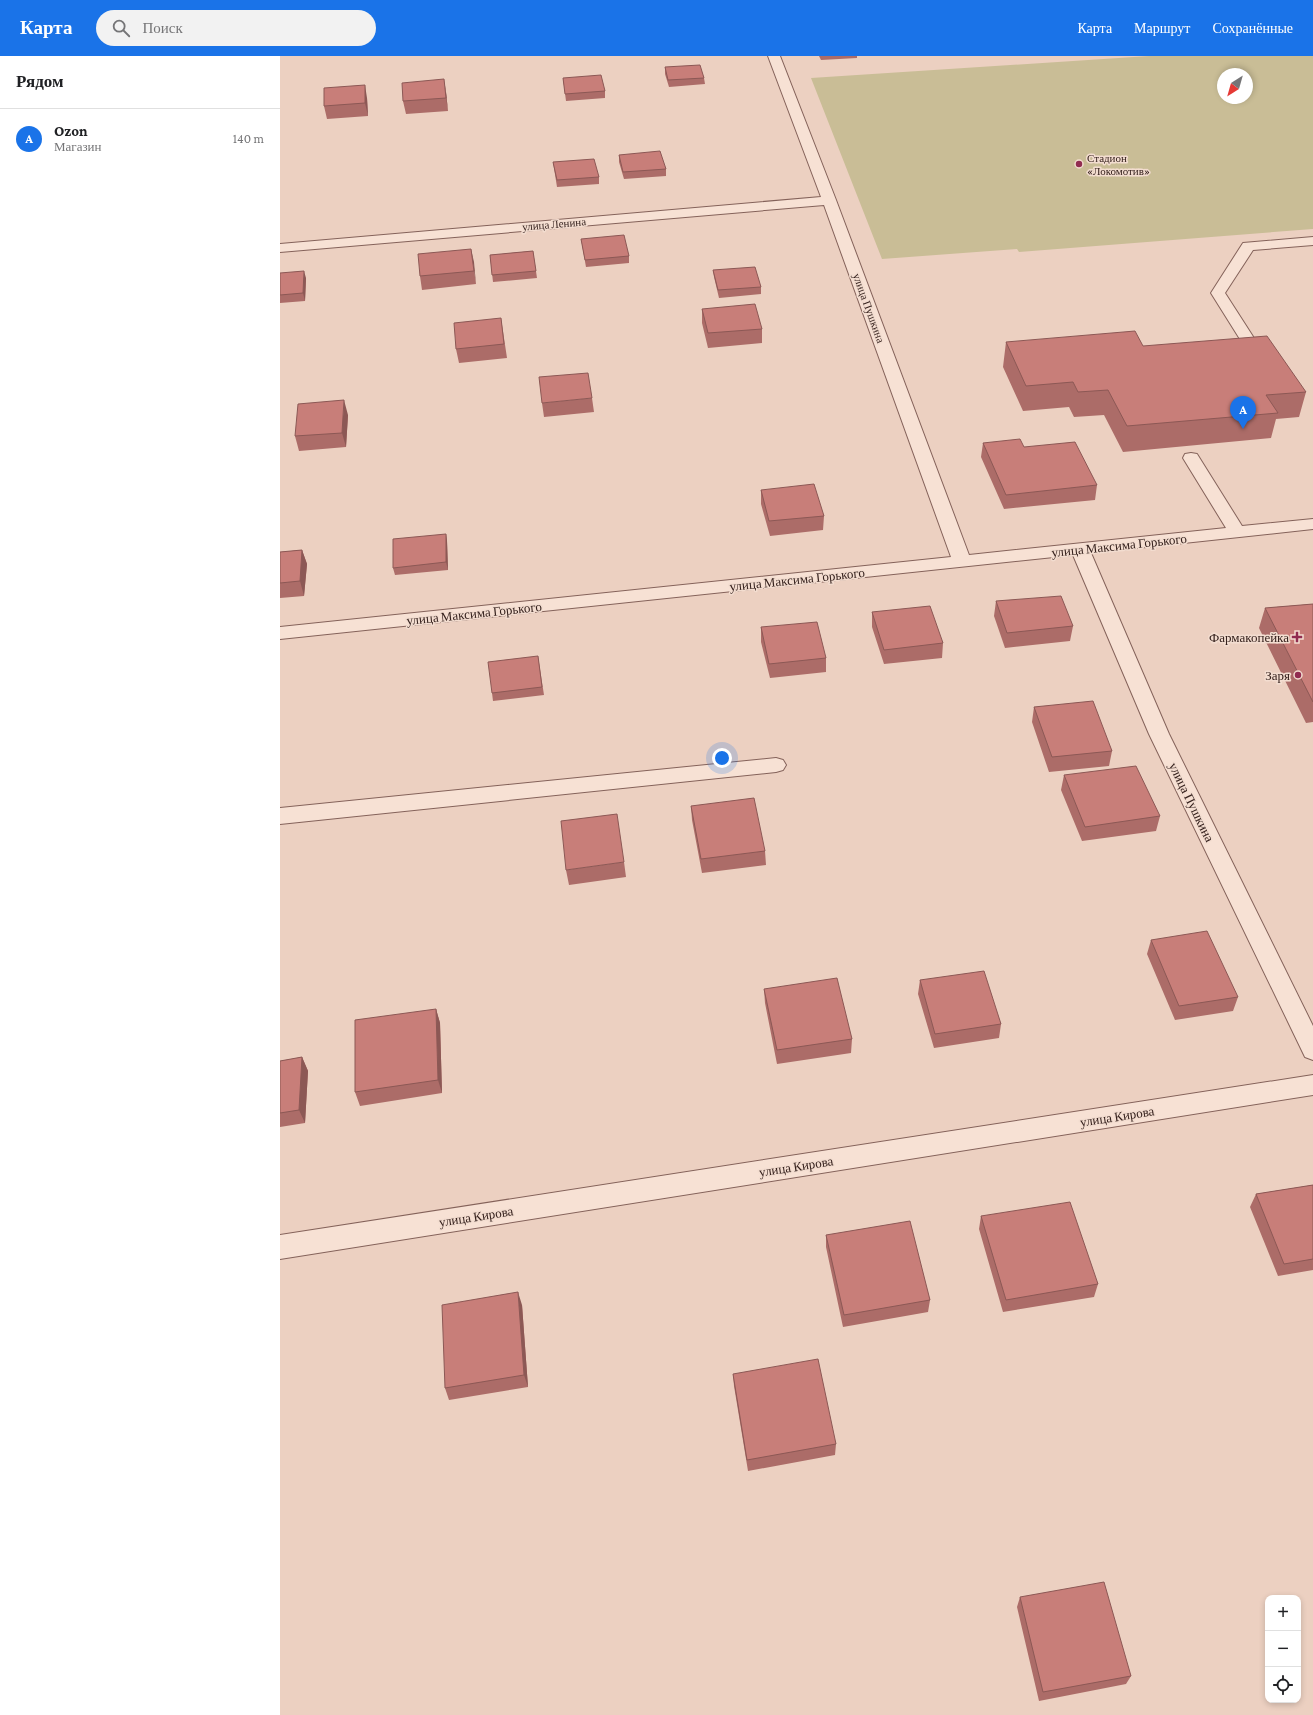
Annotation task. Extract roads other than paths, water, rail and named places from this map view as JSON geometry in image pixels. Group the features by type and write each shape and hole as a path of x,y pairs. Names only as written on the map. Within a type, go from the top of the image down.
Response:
{"street":[{"name":"улица Пушкина","path":"774,56 829,200 962,561"},
{"name":"улица Ленина","path":"280,248 829,200"},
{"path":"1253,349 1218,293 1248,246 1313,241"},
{"path":"1192,458 1238,532"},
{"name":"улица Максима Горького","path":"280,633 1313,524"},
{"name":"улица Пушкина","path":"1080,549 1159,734 1313,1050"},
{"path":"280,816 776,764"},
{"name":"улица Кирова","path":"280,1247 1313,1085"}],"place":[{"name":"Стадион «Локомотив»","path":"1079,164"},
{"name":"Ozon","path":"1243,429"},
{"name":"Фармакопейка","path":"1297,637"},
{"name":"Заря","path":"1298,675"}]}
